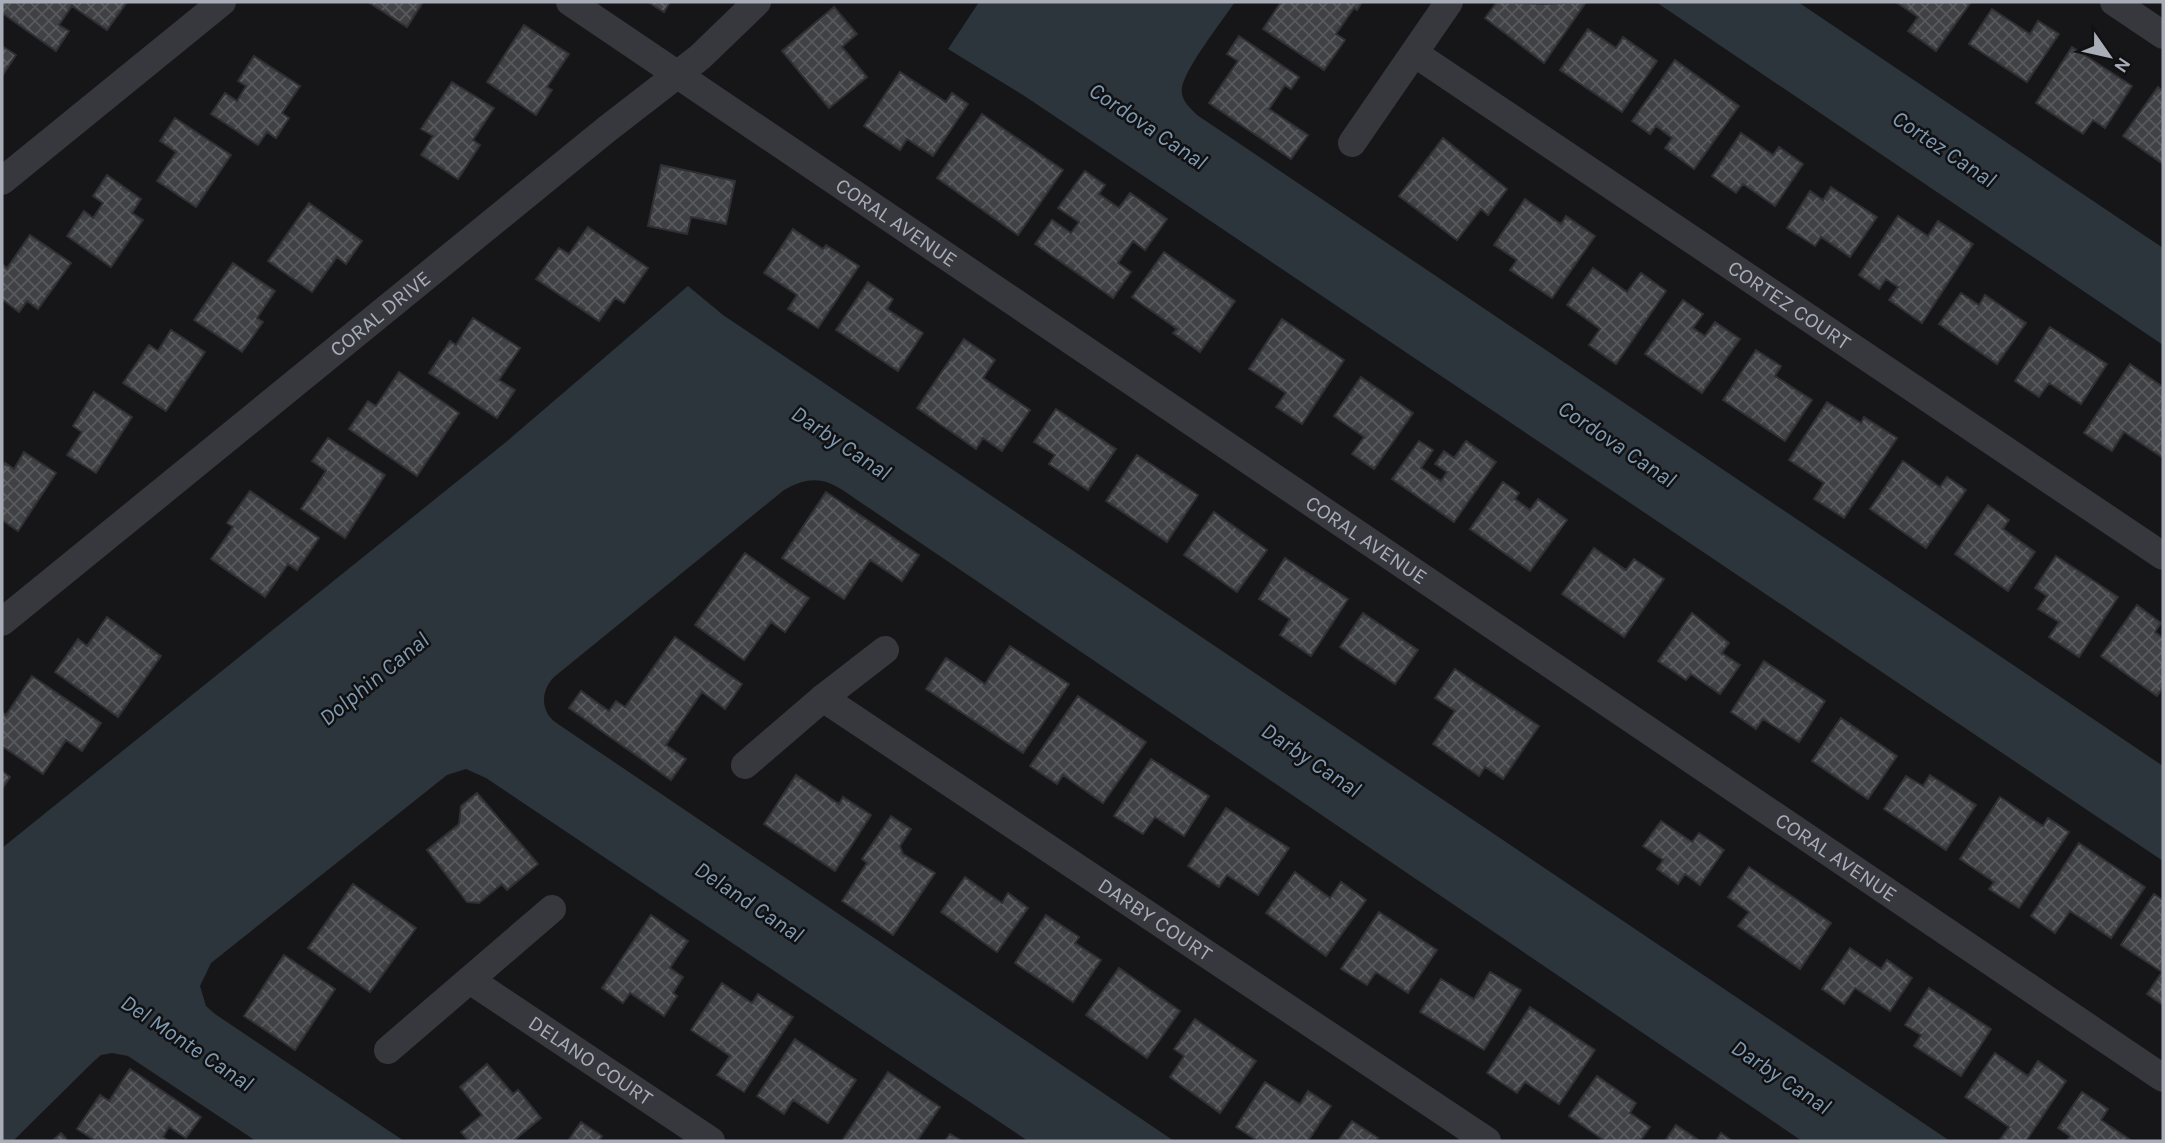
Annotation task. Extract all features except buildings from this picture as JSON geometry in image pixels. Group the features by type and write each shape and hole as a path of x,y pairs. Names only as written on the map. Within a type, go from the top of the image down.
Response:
{"street":[{"path":"2,181 222,2"},
{"name":"CORAL AVENUE","path":"570,2 2163,1078"},
{"name":"CORAL DRIVE","path":"2,622 607,129 677,76 757,2"},
{"path":"1352,143 1449,2"},
{"path":"2114,2 2163,35"},
{"name":"CORTEZ COURT","path":"1414,53 2163,556"},
{"path":"745,765 823,698 885,650"},
{"name":"DARBY COURT","path":"823,698 1486,1141"},
{"path":"388,1050 552,909"},
{"name":"DELANO COURT","path":"470,980 711,1141"}],"water":[{"name":"Cordova Canal","path":"979,2 1235,2 1185,78 1182,96 1197,115 2163,766 2163,861 1026,97 948,49"},
{"name":"Cortez Canal","path":"1656,2 1798,2 2163,248 2163,345"},
{"path":"688,286 723,315 1950,1141 1802,1141 848,493 819,480 797,484 784,490 554,677 545,694 547,712 555,722 1174,1141 1028,1141 486,778 466,769 447,775 211,963 200,986 206,1006 215,1014 404,1141 256,1141 128,1056 112,1053 101,1055 92,1063 13,1141 2,1141 2,848 506,442"}],"water label":[{"name":"Darby Canal","path":"841,443"},
{"name":"Dolphin Canal","path":"374,679"},
{"name":"Darby Canal","path":"1311,760"},
{"name":"Deland Canal","path":"749,902"},
{"name":"Del Monte Canal","path":"187,1043"},
{"name":"Darby Canal","path":"1781,1077"}]}
